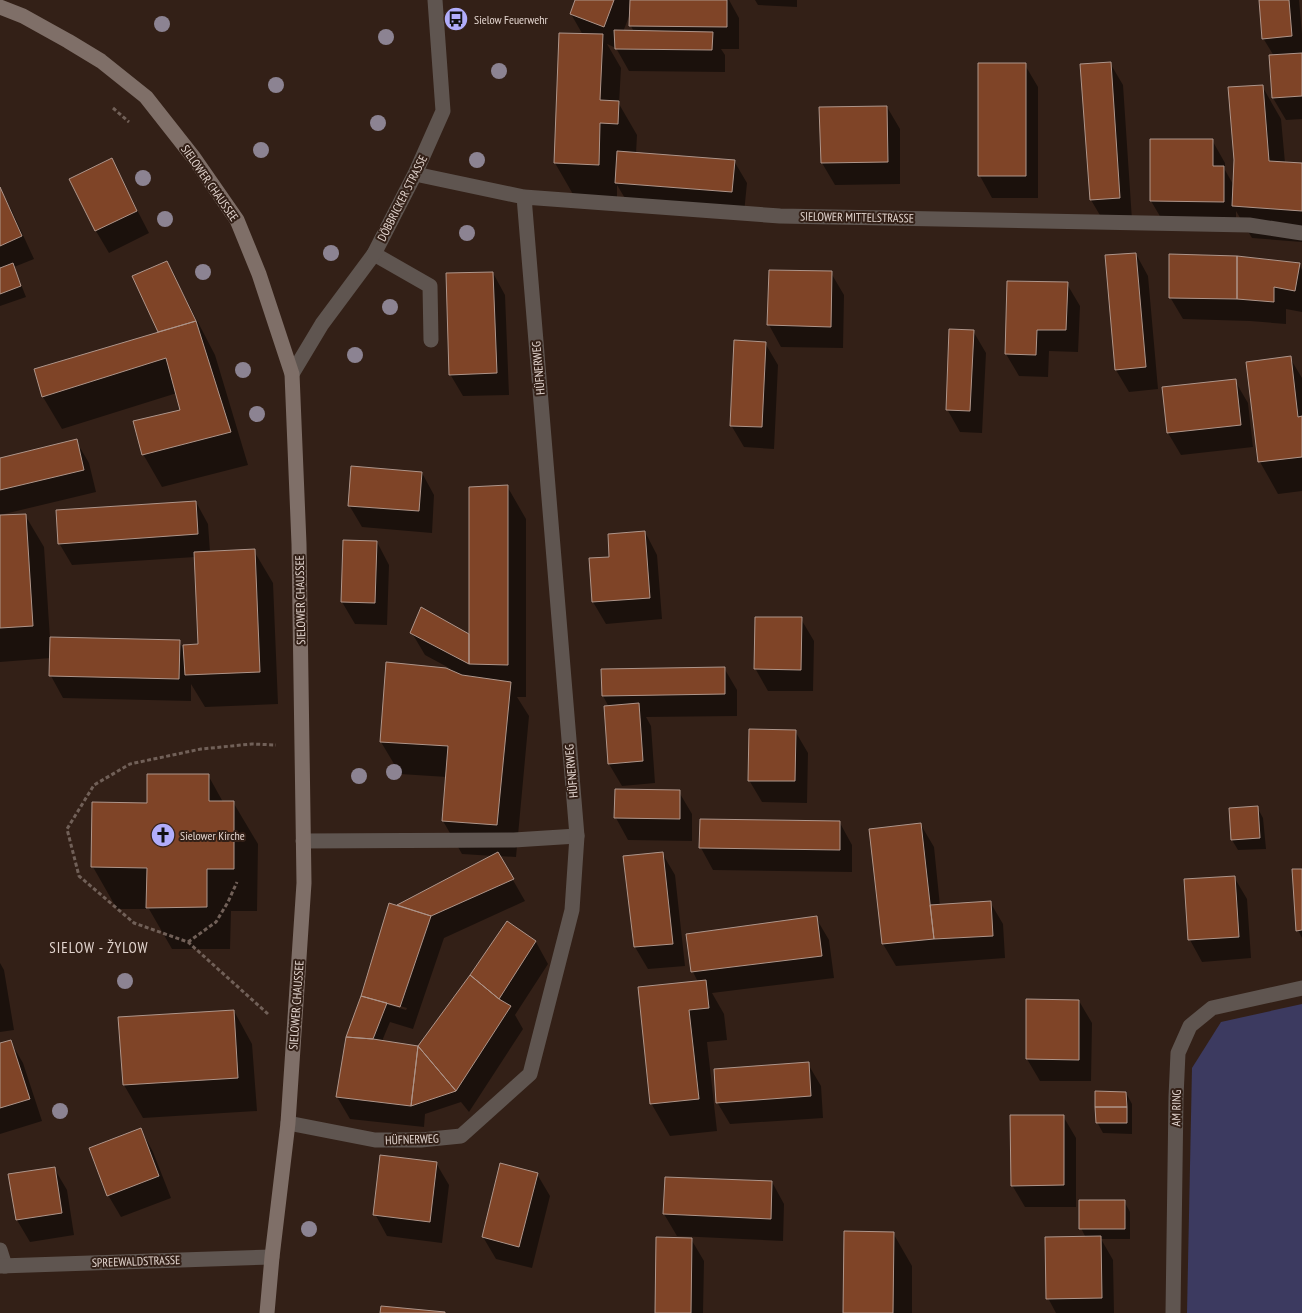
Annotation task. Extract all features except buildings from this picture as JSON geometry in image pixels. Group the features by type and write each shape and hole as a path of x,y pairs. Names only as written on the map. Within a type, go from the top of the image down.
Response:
{"main road":[{"name":"SIELOWER CHAUSSEE","path":"0,7 23,16 68,40 101,61 152,104 194,158 237,220 259,274 292,374 299,544 304,883 288,1123 267,1313"}],"street":[{"name":"DÖBBRICKER STRASSE","path":"292,374 322,324 374,254 415,174 443,111 435,0"},
{"name":"SIELOWER MITTELSTRASSE","path":"415,174 524,197 780,216 1249,225 1302,233"},
{"name":"HÜFNERWEG","path":"288,1123 374,1140 421,1140 461,1136 530,1074 572,910 577,836 524,197"},
{"path":"374,254 430,286 431,340"},
{"path":"303,841 514,840 577,836"},
{"name":"AM RING","path":"1173,1313 1178,1053 1190,1026 1212,1008 1302,988"},
{"path":"0,1250 3,1266"},
{"name":"SPREEWALDSTRASSE","path":"3,1266 272,1257"}],"path":[{"path":"110,106 135,129"},
{"path":"295,1019 278,1022 188,942 134,923 79,876 67,830 94,785 130,764 201,750 252,744 302,746"},
{"path":"188,942 216,922 237,882"}],"shaded area":[{"path":"1302,1004 1302,1313 1187,1313 1192,1068 1221,1022"}],"place":[{"name":"Sielow Feuerwehr","path":"456,19"},
{"name":"Sielower Kirche","path":"163,835"}],"district":[{"name":"SIELOW - ŽYLOW","path":"99,947"}]}
